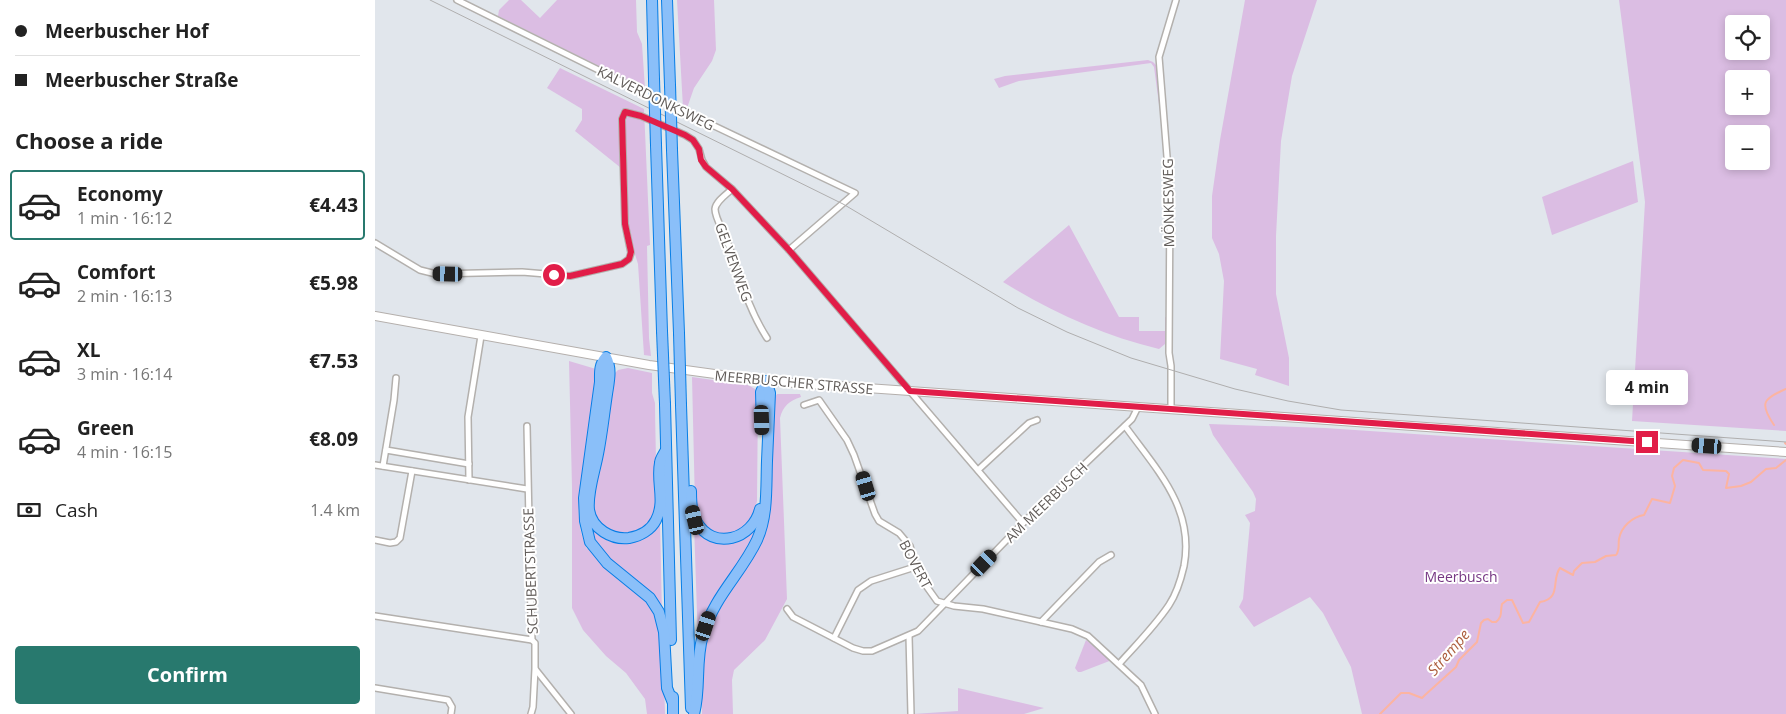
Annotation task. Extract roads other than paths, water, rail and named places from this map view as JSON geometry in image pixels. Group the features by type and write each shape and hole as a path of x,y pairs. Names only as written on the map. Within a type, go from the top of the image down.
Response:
{"highway":[{"path":"652,0 667,450 673,709"},
{"path":"667,0 693,714"},
{"path":"667,450 659,463 660,511 656,521 648,530 639,535 618,538 608,535 599,529 589,512 609,376 610,364 606,357 601,362 600,368 600,382 584,498 585,521 590,542 607,563 650,598 659,612 664,632 667,688 673,709"},
{"path":"683,456 689,465 691,505 695,520 702,529 709,535 726,539 738,537 746,533 757,520 762,500 761,392 766,381"},
{"path":"693,714 697,702 697,666 702,637 710,614 720,595 752,550 762,526 766,497 770,393 766,381"}],"main road":[{"name":"MEERBUSCHER STRASSE","path":"375,316 693,373 766,381 1786,452"}],"street":[{"name":"KALVERDONKSWEG","path":"457,0 651,96 855,193 789,250"},
{"name":"MÖNKESWEG","path":"1171,410 1171,366 1169,353 1170,194 1159,57 1175,0"},
{"path":"375,243 420,270 436,274 522,272 570,276 622,264 629,259 631,252 625,224 622,119 625,112 641,116 685,135 693,140 699,149 703,163 732,189 789,250 1023,523"},
{"name":"GELVENWEG","path":"732,189 717,204 715,212 727,240 745,296 760,328 767,338"},
{"path":"469,480 468,416 481,336"},
{"path":"383,466 396,378"},
{"name":"BOVERT","path":"804,405 819,400 847,440 862,473 875,514 879,520 904,538 910,546 917,573 937,601 946,604"},
{"name":"AM MEERBUSCH","path":"787,609 793,616 858,650 868,652 877,650 909,636 924,626 1023,523 1125,426 1135,415 1138,407"},
{"path":"978,470 1029,423 1037,420"},
{"name":"SCHUBERTSTRASSE","path":"527,426 532,640 535,643 533,707 531,714"},
{"path":"1119,664 1170,604 1181,580 1186,555 1185,530 1179,505 1167,484 1125,426"},
{"path":"386,450 469,464"},
{"path":"375,465 527,489"},
{"path":"375,540 391,543 396,542 400,538 412,471"},
{"path":"1041,622 1099,562 1111,555"},
{"path":"834,638 858,590 871,581 915,567"},
{"path":"946,604 983,609 1041,622 1072,629 1088,636 1141,686 1155,714"},
{"path":"375,616 532,640"},
{"path":"909,636 911,714"},
{"path":"535,669 571,714"},
{"path":"375,688 448,700 451,714"}],"waterway":[{"name":"Strempe","path":"1774,425 1766,412 1766,402 1772,396 1786,389"},
{"name":"Strempe","path":"1380,714 1401,693 1409,693 1422,698 1456,667 1459,660 1477,642 1481,623 1488,619 1492,622 1498,620 1502,604 1507,600 1512,600 1523,623 1529,622 1540,602 1547,600 1554,593 1557,572 1560,568 1573,575 1574,571 1582,563 1595,562 1606,556 1616,555 1622,530 1631,520 1644,515 1652,499 1670,503 1675,486 1672,476 1674,468 1683,460 1699,463 1703,470 1726,471 1729,474 1726,488 1741,486 1751,482 1766,469 1776,468 1786,460"}],"tram line":[{"path":"430,0 843,204 1018,308 1067,332 1131,358 1235,389 1341,410 1786,442"}],"park label":[{"name":"Meerbusch","path":"1461,576"}]}
